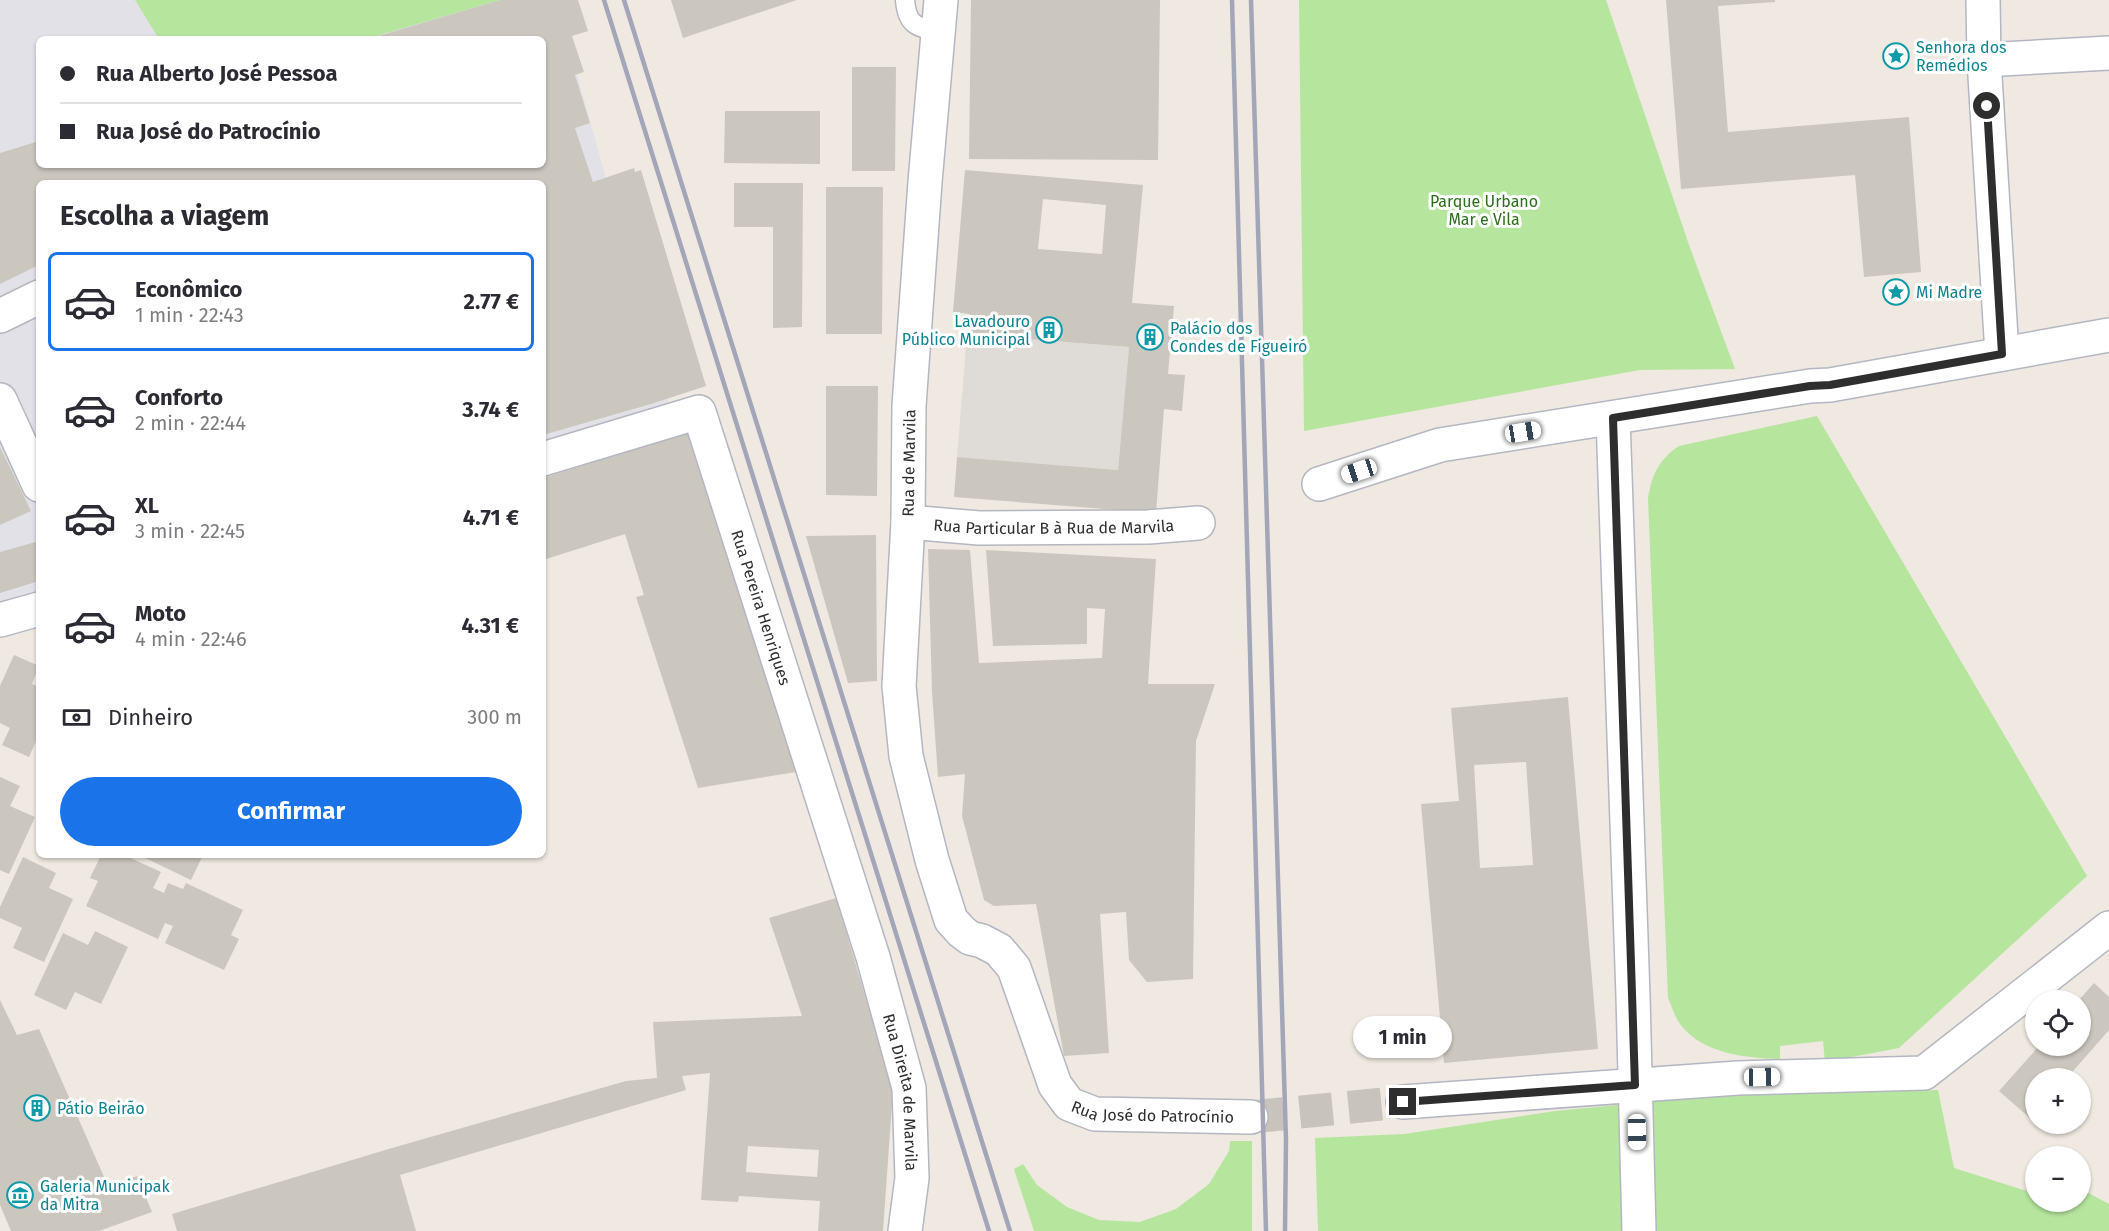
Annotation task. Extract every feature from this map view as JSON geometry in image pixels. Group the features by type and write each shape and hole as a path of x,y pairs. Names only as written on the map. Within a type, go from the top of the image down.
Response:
{"street":[{"path":"1983,0 1984,60 2002,354"},
{"name":"Rua de Marvila","path":"939,16 909,406 908,522 899,686 906,756 951,920"},
{"path":"1984,60 2109,53"},
{"path":"0,316 36,298"},
{"path":"1319,484 1440,445 1810,386 1830,385 2109,335"},
{"path":"0,400 36,478"},
{"name":"Rua Pereira Henriques","path":"546,458 699,412 873,957"},
{"path":"1613,418 1639,1231"},
{"name":"Rua Particular B à Rua de Marvila","path":"908,522 979,528 1148,527 1198,522"},
{"path":"0,620 36,610"},
{"name":"Rua José do Patrocínio","path":"951,920 970,938 982,941 999,950 1014,968 1055,1085 1069,1104 1095,1114 1251,1117"},
{"path":"1403,1102 1738,1078 1924,1073 2109,928"},
{"name":"Rua Direita de Marvila","path":"873,957 909,1088 912,1178 905,1231"}],"lane":[{"path":"905,0 908,18 914,25 939,16"}],"shaded area":[{"path":"0,0 556,0 670,406 546,443 546,180 36,180 36,596 0,607"},
{"path":"967,334 1129,347 1118,470 957,457"}],"green space":[{"path":"135,0 500,0 376,36 157,36"},
{"name":"Parque Urbano Mar e Vila","path":"1299,0 1606,0 1689,245 1735,369 1640,370 1304,431"},
{"path":"1817,416 2087,876 1899,1048 1825,1062 1823,1041 1780,1046 1780,1059 1740,1055 1713,1048 1689,1034 1680,1024 1668,998 1648,498 1661,462 1679,446"},
{"path":"1938,1090 1954,1168 2025,1190 2025,1212 2091,1212 2091,1194 2109,1204 2109,1231 1318,1231 1315,1138 1404,1134 1555,1111 1744,1093"},
{"path":"1230,1141 1252,1141 1252,1231 1034,1231 1014,1169 1023,1164 1037,1185 1067,1207 1099,1220 1140,1222 1176,1209 1209,1184 1229,1151"}],"building":[{"path":"500,0 578,0 588,31 572,36 584,72 575,75 590,123 575,128 593,182 634,168 635,172 641,170 706,386 546,434 546,180 36,180 36,266 0,284 0,153 36,142 36,168 546,168 546,36 378,36"},
{"path":"671,0 797,0 683,38"},
{"path":"971,0 1160,0 1158,160 969,159"},
{"path":"1666,0 1775,0 1775,2 1718,6 1728,132 1909,117 1921,272 1864,277 1855,175 1681,189"},
{"path":"852,67 896,67 895,171 852,171"},
{"path":"725,111 820,111 820,164 724,163"},
{"name":"Palácio dos Condes de Figueiró","path":"965,170 1143,185 1132,303 1174,306 1168,374 1185,375 1182,411 1164,409 1156,513 954,497 957,457 1118,470 1129,347 967,334 970,314 953,312","holes":["1043,199 1106,205 1102,254 1038,249"]},
{"path":"734,183 803,183 802,327 773,328 773,227 734,227"},
{"path":"826,187 883,187 882,334 826,334"},
{"path":"826,386 878,386 877,496 826,495"},
{"path":"691,432 796,772 698,788 636,597 644,595 625,534 546,559 546,477"},
{"path":"0,447 31,511 0,525"},
{"path":"876,535 877,681 848,683 806,536"},
{"path":"36,542 36,582 0,593 0,552"},
{"path":"928,549 970,550 979,663 1102,658 1105,609 1087,608 1087,644 993,646 986,550 1156,559 1148,684 1215,684 1196,741 1193,979 1147,982 1129,960 1126,912 1100,914 1109,1053 1064,1056 1036,904 994,906 984,900 962,816 965,774 938,777 932,692"},
{"path":"14,655 36,665 36,674 32,684 36,686 36,741 29,757 2,745 10,728 0,723 0,686"},
{"path":"1568,697 1598,1049 1444,1063 1421,804 1459,801 1451,708","holes":["1526,762 1533,865 1480,868 1474,765"]},
{"path":"0,777 20,786 10,806 35,817 9,874 0,870"},
{"path":"23,857 56,873 49,888 73,899 44,962 13,948 22,928 0,918 0,907"},
{"path":"100,858 131,858 161,872 153,888 164,893 168,883 183,889 186,883 243,910 231,935 239,939 224,970 165,943 173,926 165,923 158,939 86,906 98,881 90,878"},
{"path":"145,858 202,858 191,880"},
{"path":"836,898 893,1090 883,1231 818,1231 820,1201 739,1196 738,1202 701,1200 710,1073 682,1076 686,1090 400,1175 416,1231 177,1231 172,1214 626,1081 657,1078 653,1022 802,1016 769,918","holes":["748,1146 819,1150 817,1177 746,1172"]},
{"path":"95,931 128,947 101,1004 75,992 66,1010 34,995 63,933 88,945"},
{"path":"2094,983 2109,997 2109,1030 2091,1051 2091,990 2088,990"},
{"name":"Pátio Beirão","path":"0,1000 17,1035 39,1029 108,1186 137,1176 152,1212 99,1231 11,1231 0,1205"},
{"path":"2030,1056 2086,1056 2076,1068 2025,1068 2025,1114 1999,1091"}],"tunnel":[{"path":"1251,1117 1403,1102"}],"railway":[{"path":"604,0 989,1231"},
{"path":"624,0 1010,1231"},
{"path":"1232,0 1266,1231"},
{"path":"1251,0 1286,1140 1285,1231"}],"place":[{"name":"Senhora dos Remédios","path":"1896,56"},
{"name":"Mi Madre","path":"1896,292"},
{"name":"Lavadouro Público Municipal","path":"1049,330"},
{"name":"Palácio dos Condes de Figueiró","path":"1150,337"},
{"name":"Pátio Beirão","path":"37,1108"},
{"name":"Galeria Municipak da Mitra","path":"20,1195"}],"route":[{"path":"1403,1102 1635,1085 1613,418 1810,386 1830,385 2002,354 1987,106"}]}
